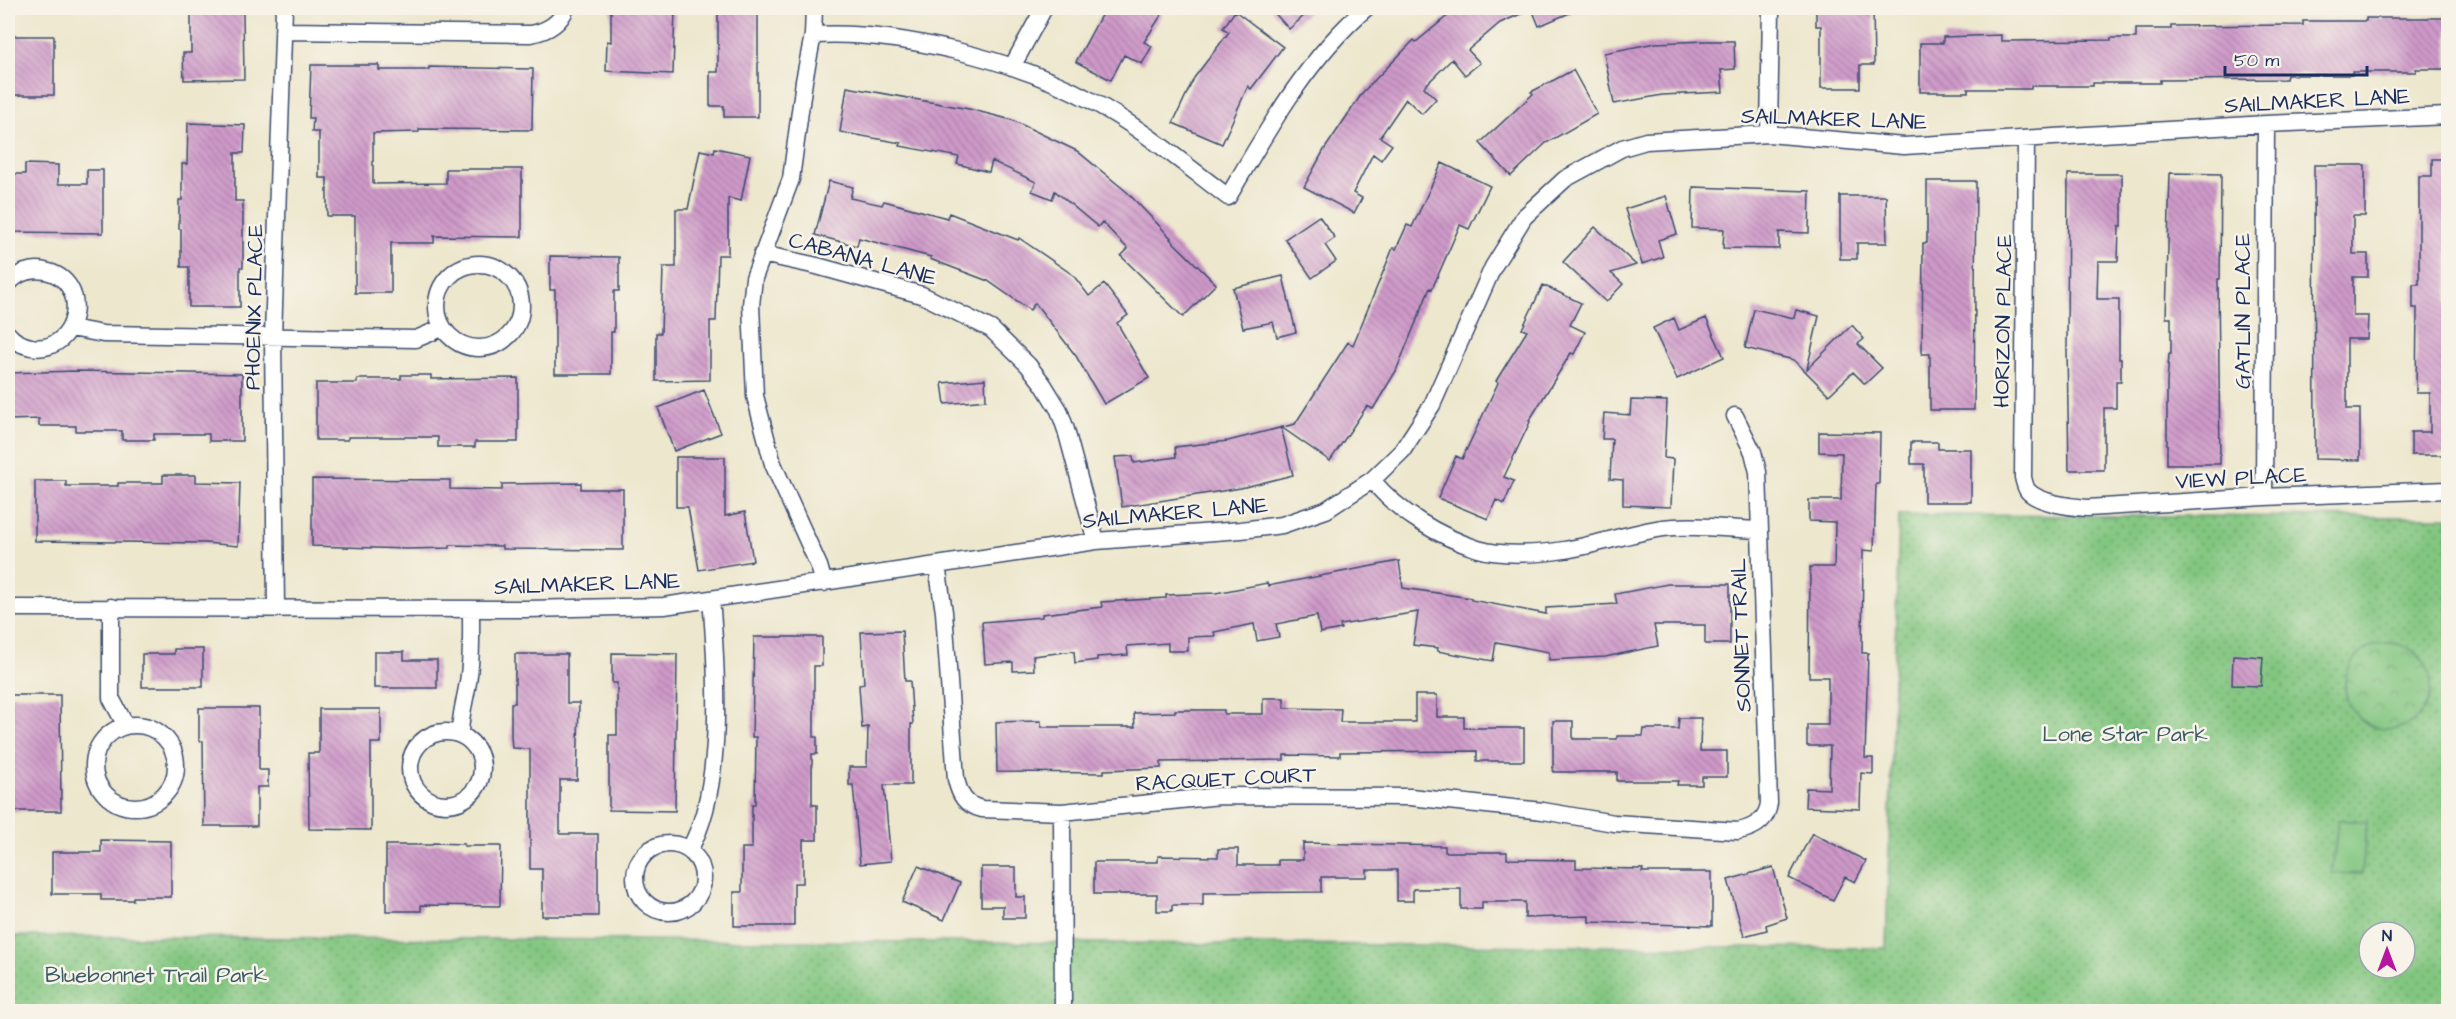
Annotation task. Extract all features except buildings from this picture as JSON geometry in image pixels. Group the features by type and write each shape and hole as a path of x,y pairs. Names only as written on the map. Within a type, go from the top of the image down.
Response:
{"street":[{"name":"PHOENIX PLACE","path":"276,608 273,337 284,8"},
{"path":"283,31 531,34 544,31 555,24 566,8"},
{"path":"814,8 813,34 804,81 791,179 754,278 751,305 755,396 773,464 824,583"},
{"path":"1012,67 1044,8"},
{"path":"813,34 840,33 908,42 959,51 1012,67 1088,99 1116,115 1152,139 1228,197 1303,75 1344,26 1366,8"},
{"path":"1769,134 1772,8"},
{"name":"SAILMAKER LANE","path":"8,608 471,609 664,606 1096,541 1241,531 1282,525 1326,510 1372,480 1402,451 1432,405 1493,267 1524,217 1565,179 1622,148 1646,141 1769,134 1904,146 2266,124 2448,116"},
{"name":"GATLIN PLACE","path":"2264,497 2266,124"},
{"name":"HORIZON PLACE","path":"2026,139 2023,477 2027,489 2037,498"},
{"name":"CABANA LANE","path":"762,254 922,295 991,329 1028,365 1059,410 1096,541"},
{"path":"484,263 502,270 515,283 522,301 520,320 509,336 493,346 474,348 456,342 442,328 436,310 438,291 449,275 465,265 484,263"},
{"path":"8,284 23,272 37,270 50,272 62,279 71,289 76,302 76,316 71,328 62,339 50,346 37,348 23,346 8,334"},
{"path":"71,328 103,334 416,339 442,328"},
{"name":"SONNET TRAIL","path":"1730,831 1746,830 1758,824 1768,813 1769,803 1758,472 1753,452 1735,416"},
{"path":"1372,480 1385,496 1410,516 1479,549 1516,553 1563,550 1666,528 1759,530"},
{"name":"VIEW PLACE","path":"2037,498 2069,507 2087,508 2264,497 2448,490"},
{"name":"RACQUET COURT","path":"937,566 944,612 956,779 960,795 972,807 1062,812 1220,796 1386,796 1463,801 1614,823 1730,831"},
{"path":"689,850 699,834 711,779 717,661 711,599"},
{"path":"111,607 111,698 126,726"},
{"path":"460,734 460,716 467,688 471,656 471,609"},
{"path":"140,725 164,737 172,747 176,760 175,774 170,787 162,797 150,804 137,807 124,806 111,800 95,778 96,751 108,735 126,726 140,725"},
{"path":"446,732 460,734 471,742 479,753 482,767 480,781 472,793 460,801 447,804 433,801 421,793 413,782 410,768 413,754 420,743 432,734 446,732"},
{"path":"1062,812 1063,1011"},
{"path":"674,843 689,850 700,862 704,879 699,895 688,907 672,912 656,910 642,900 635,885 635,868 643,854 657,845 674,843"}],"green space":[{"path":"1899,515 2448,517 2448,1011 8,1012 8,936 1886,948"},
{"path":"2380,643 2396,643 2419,655 2428,669 2431,686 2428,703 2419,717 2396,729 2380,729 2364,722 2352,710 2345,694 2345,678 2352,662 2364,650"},
{"path":"2338,820 2367,822 2362,874 2332,873"}],"park label":[{"name":"Lone Star Park","path":"2125,733"},
{"name":"Bluebonnet Trail Park","path":"156,974"}]}
